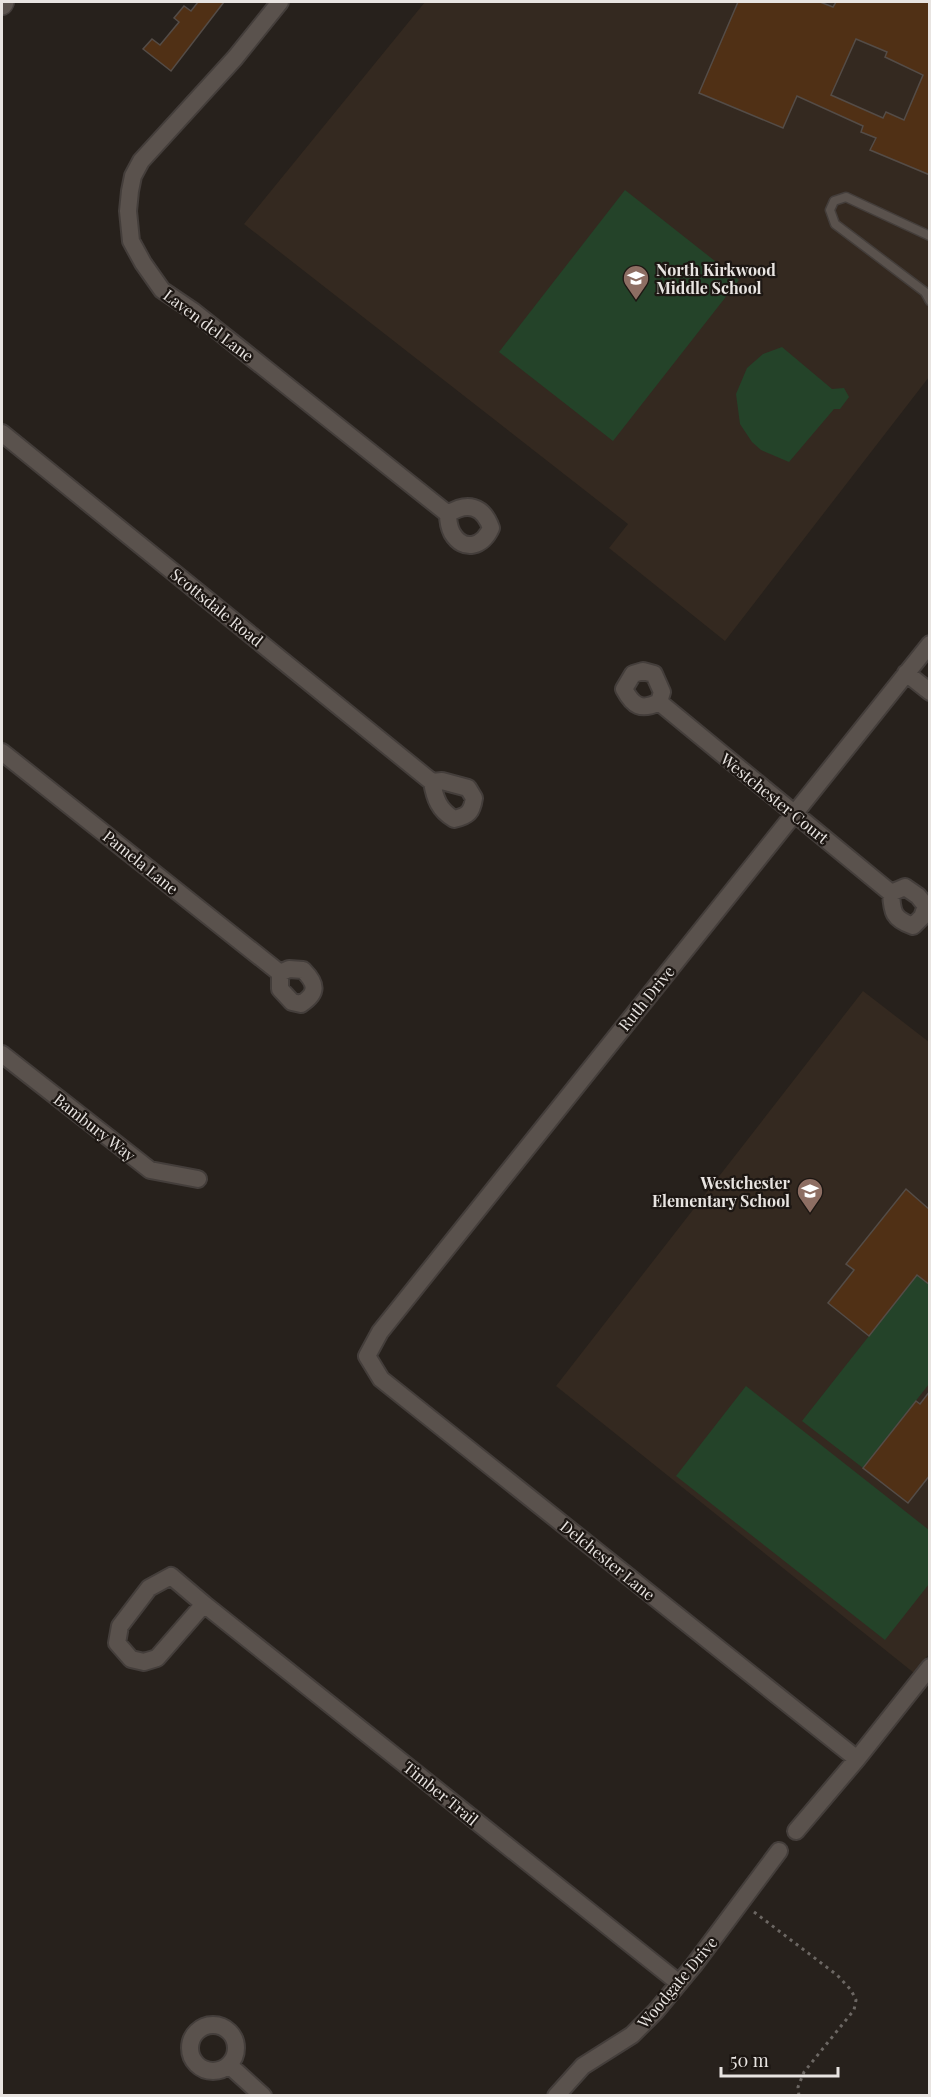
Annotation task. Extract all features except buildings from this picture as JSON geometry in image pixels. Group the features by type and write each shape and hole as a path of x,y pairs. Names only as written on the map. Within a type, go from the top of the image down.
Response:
{"street":[{"name":"Laven del Lane","path":"280,2 235,58 141,161 133,176 130,191 128,211 131,241 162,290 193,310 448,514"},
{"name":"Scottsdale Road","path":"2,433 432,782"},
{"name":"Ruth Drive","path":"367,1356 380,1332 930,644"},
{"path":"906,673 930,692"},
{"name":"Westchester Court","path":"659,702 891,893"},
{"name":"Pamela Lane","path":"2,752 280,973"},
{"name":"Bambury Way","path":"2,1054 150,1170 198,1179"},
{"name":"Delchester Lane","path":"367,1356 381,1379 856,1760"},
{"name":"Timber Trail","path":"204,1604 157,1658 144,1662 131,1659 117,1644 120,1626 149,1588 171,1576 679,1983"},
{"path":"796,1831 930,1667"},
{"name":"Woodgate Drive","path":"556,2096 583,2066 632,2035 656,2011 779,1851"},
{"path":"229,2065 263,2096"}],"lane":[{"path":"930,236 846,197 834,201 830,210 835,224 925,292 930,301"}],"path":[{"path":"742,1902 837,1975 851,1990 856,2000 854,2010 804,2072 798,2087 800,2096"}],"shaded area":[{"name":"North Kirkwood Middle School","path":"425,2 929,2 929,377 725,641 609,548 628,524 244,224"},
{"name":"Westchester Elementary School","path":"863,991 929,1042 930,1653 914,1673 556,1386"}],"green space":[{"path":"625,190 739,280 613,441 499,352"},
{"path":"782,347 832,389 844,388 849,397 840,409 834,409 789,462 761,450 752,442 740,424 736,394 747,368 763,354"},
{"path":"917,1275 929,1285 929,1384 863,1468 802,1421"},
{"path":"746,1386 929,1530 929,1584 885,1640 676,1476"}],"place":[{"name":"North Kirkwood Middle School","path":"636,301"},
{"name":"Westchester Elementary School","path":"810,1214"}]}
